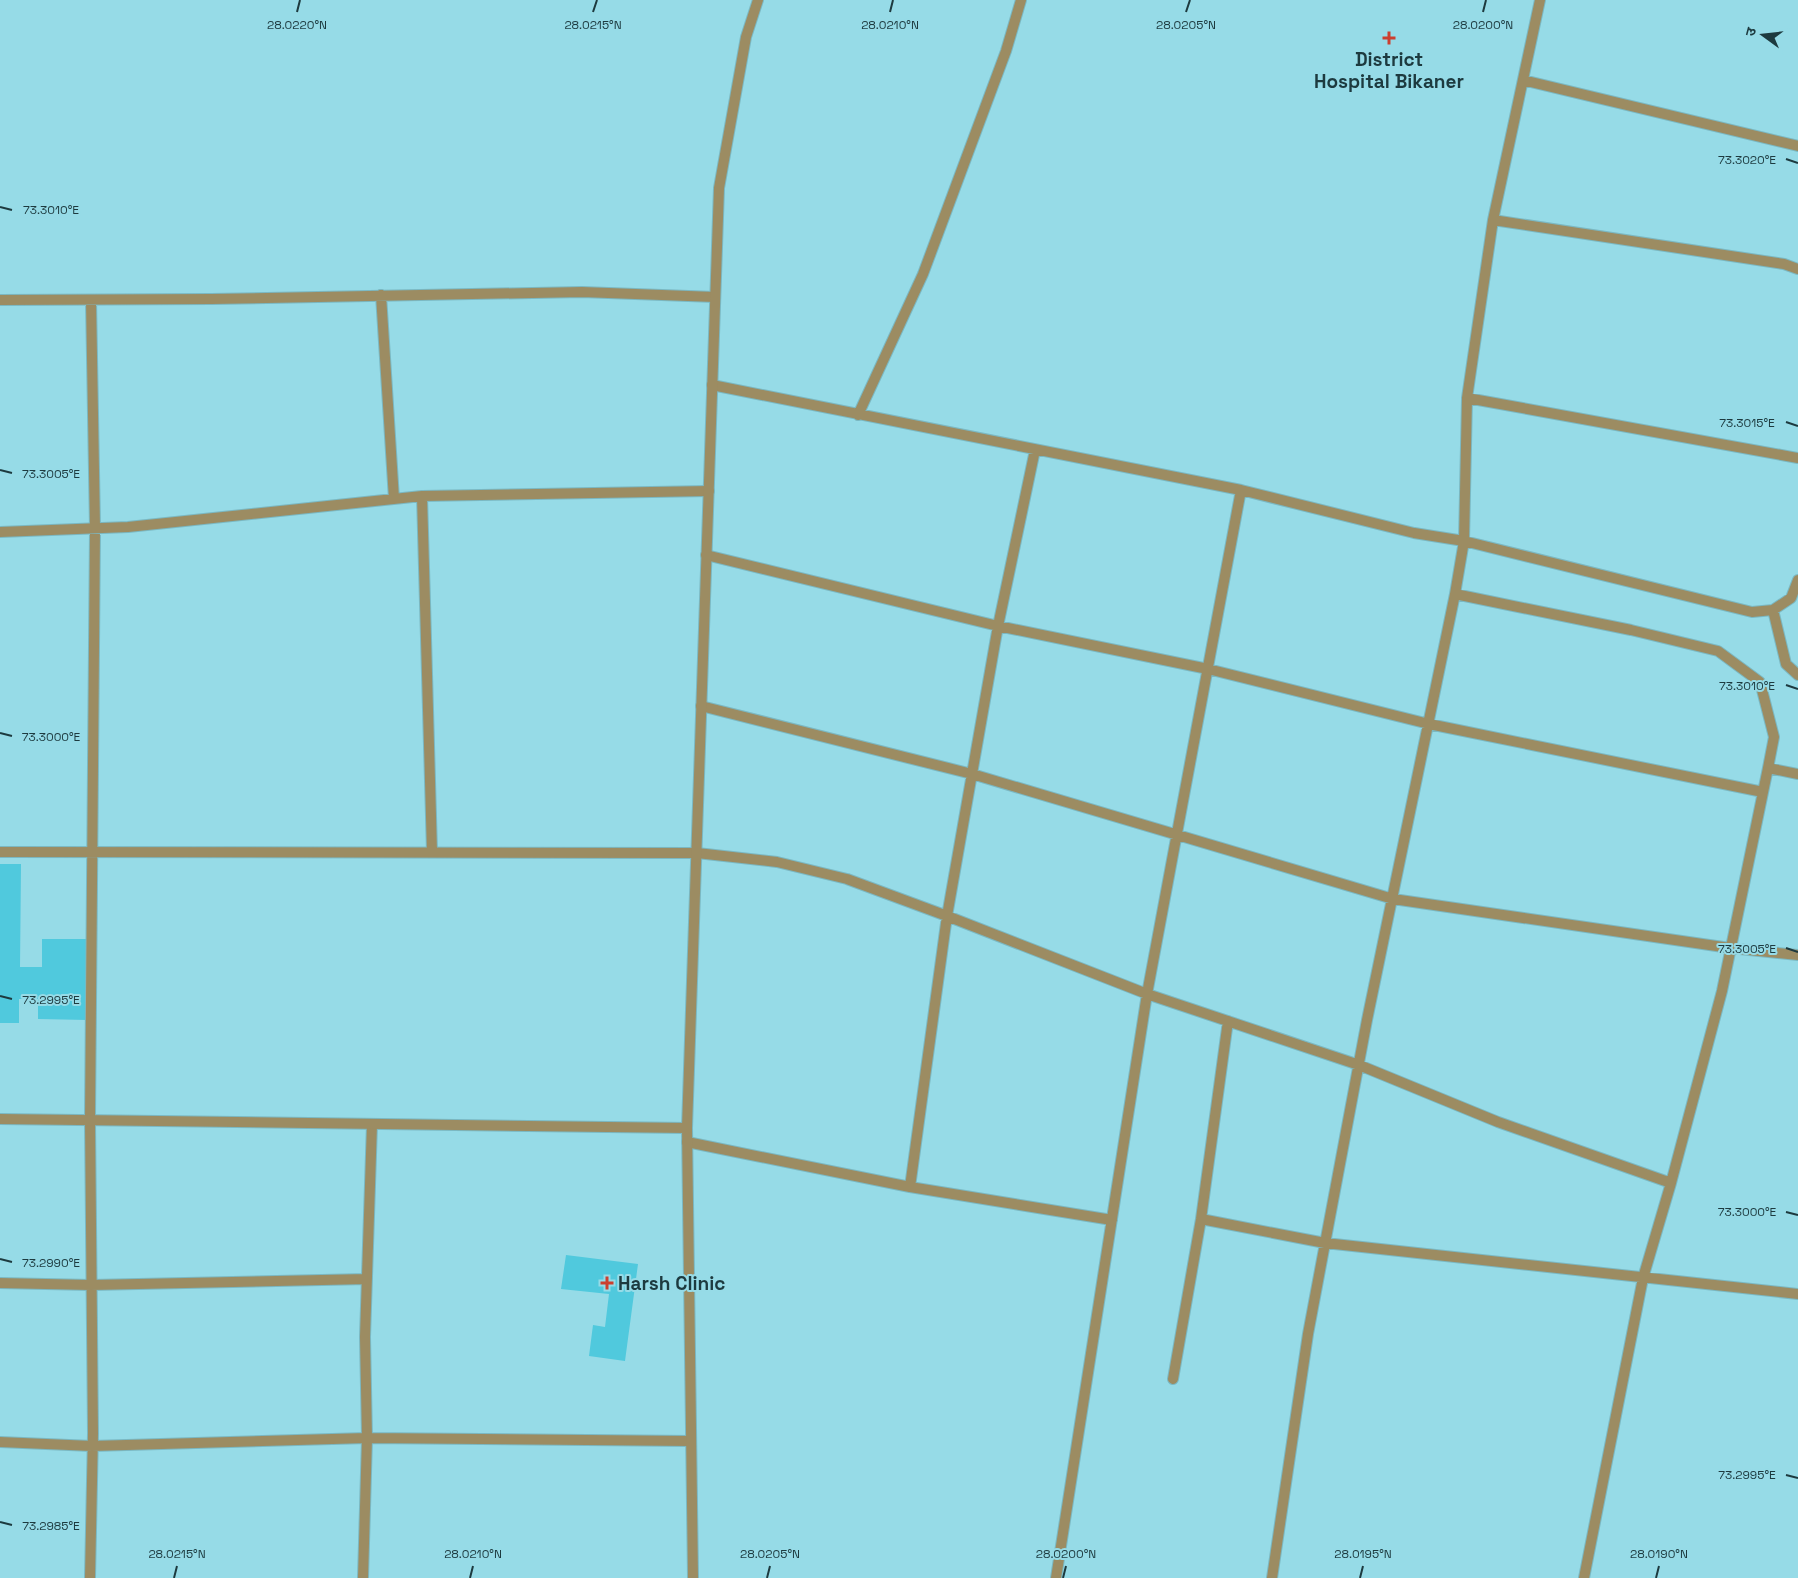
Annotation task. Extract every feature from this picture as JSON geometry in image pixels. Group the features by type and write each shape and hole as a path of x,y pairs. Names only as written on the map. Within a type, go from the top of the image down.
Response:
{"street":[{"path":"694,1578 687,1128 719,188 746,37 758,0"},
{"path":"858,415 923,274 1006,51 1021,0"},
{"path":"1272,1578 1308,1334 1359,1064 1455,594 1464,541 1467,398 1494,220 1540,0"},
{"path":"1522,80 1798,146"},
{"path":"1494,220 1784,264 1798,269"},
{"path":"0,300 582,292 715,297"},
{"path":"381,295 394,499"},
{"path":"90,1578 92,1446 90,1120 95,528 91,300"},
{"path":"712,385 1241,490 1414,533 1464,541 1752,612 1773,610 1791,598 1798,580"},
{"path":"1467,398 1798,458"},
{"path":"910,1187 947,916 998,626 1035,450"},
{"path":"1056,1578 1147,994 1241,490"},
{"path":"0,532 128,527 422,496 709,492"},
{"path":"422,496 432,852"},
{"path":"706,555 998,626 1208,669 1429,724 1763,792"},
{"path":"1455,594 1631,630 1718,652 1760,682 1774,737 1722,991 1671,1183 1643,1278 1584,1578"},
{"path":"1773,610 1786,664 1798,675"},
{"path":"702,706 972,774 1393,899 1730,948 1798,955"},
{"path":"1768,768 1798,774"},
{"path":"0,852 697,853 777,862 847,879 1147,994 1359,1064 1498,1122 1671,1183"},
{"path":"1173,1379 1201,1219 1228,1021"},
{"path":"0,1119 687,1128"},
{"path":"364,1578 367,1438 365,1337 372,1124"},
{"path":"687,1142 910,1187 1112,1220"},
{"path":"1201,1219 1325,1243 1798,1294"},
{"path":"0,1283 91,1285 367,1279"},
{"path":"0,1442 92,1446 367,1438 691,1441"}],"building":[{"path":"0,864 21,864 20,967 42,967 42,939 88,939 87,1020 38,1019 38,999 19,999 19,1023 0,1023"},
{"path":"566,1255 638,1264 625,1361 589,1356 593,1325 605,1327 609,1294 561,1289"}],"place":[{"name":"District Hospital Bikaner","path":"1389,38"},
{"name":"Harsh Clinic","path":"607,1283"}]}
